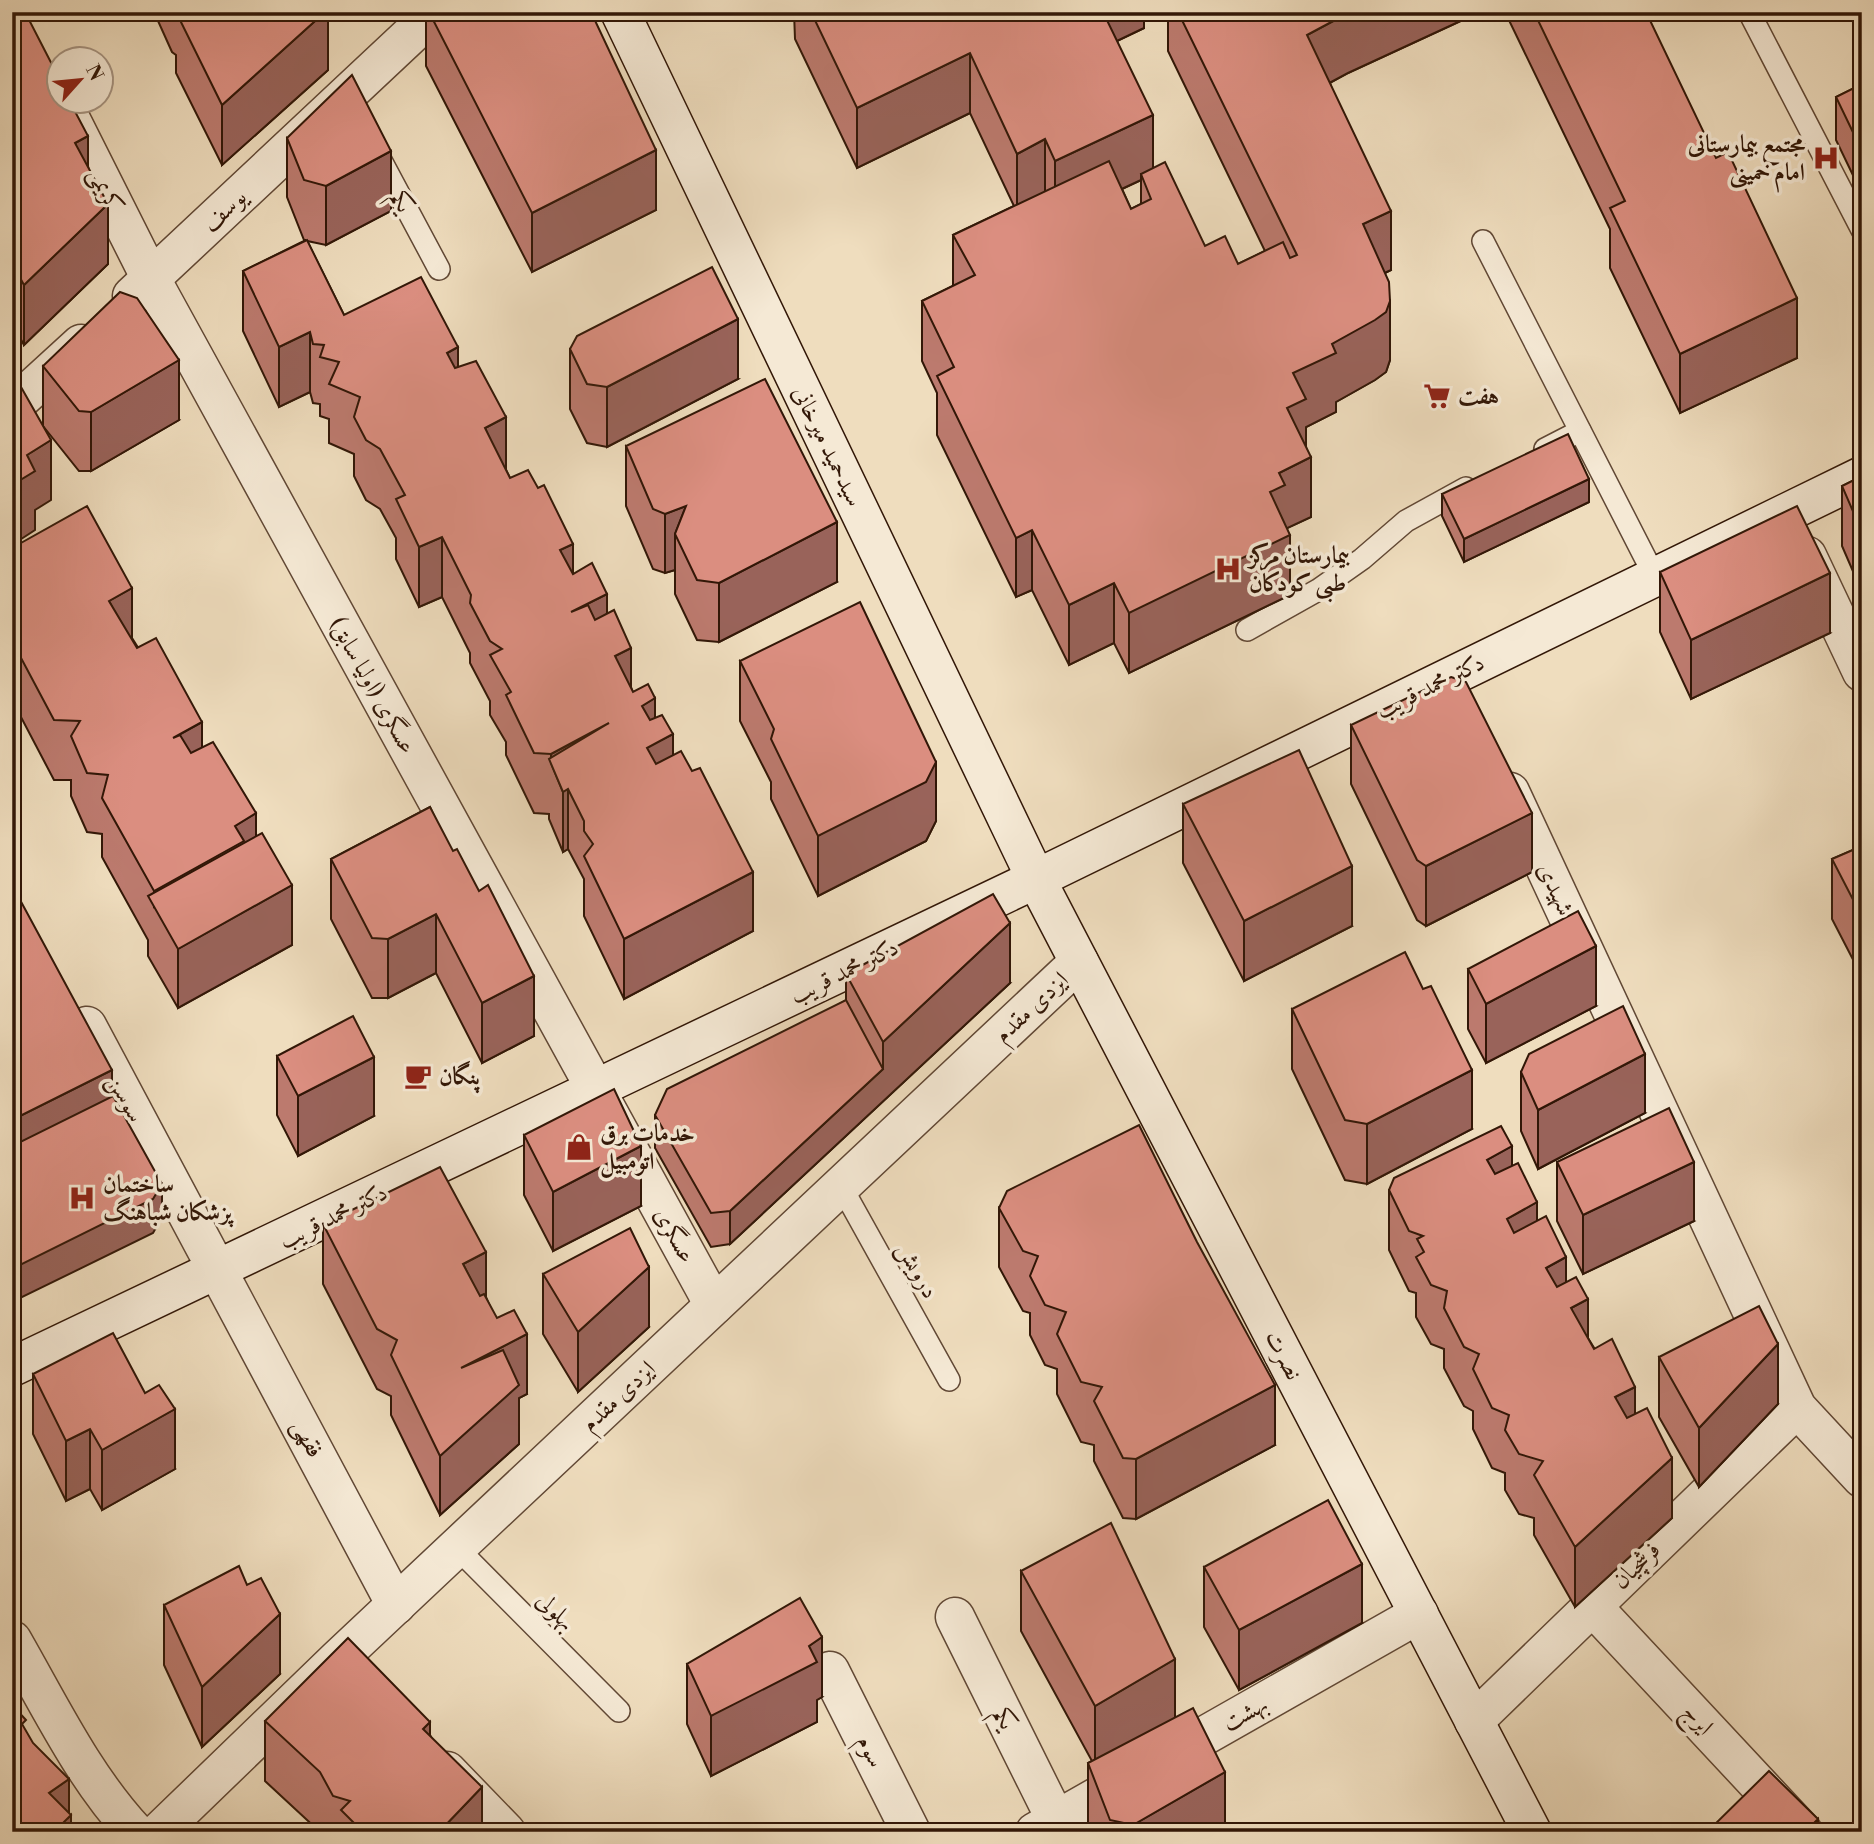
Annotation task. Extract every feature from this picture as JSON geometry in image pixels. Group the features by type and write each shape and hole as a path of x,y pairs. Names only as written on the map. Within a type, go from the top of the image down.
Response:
{"street":[{"name":"یوسف","path":"12,407 151,279 356,115 435,12"},
{"name":"سیدحمید میرخانی","path":"620,12 1036,879"},
{"name":"کریمی","path":"69,116 151,279"},
{"name":"عسگری (اولیا سابق)","path":"151,279 594,1091"},
{"name":"دکتر محمد قریب","path":"12,1367 1036,879 1862,476"},
{"path":"1787,512 1862,672"},
{"path":"1455,674 1473,712"},
{"name":"شهیدی","path":"1497,762 1797,1408 1862,1478"},
{"name":"نصرت","path":"1036,879 1532,1832"},
{"name":"ایزدی مقدم","path":"159,1832 338,1658 1079,962"},
{"name":"سوسن","path":"72,999 219,1270"},
{"name":"عسگری","path":"594,1091 714,1305"},
{"name":"فقهی","path":"219,1270 396,1605"},
{"name":"فرشچیان","path":"1474,1721 1797,1408"},
{"name":"ایرج","path":"1593,1607 1803,1832"},
{"name":"بهشت","path":"1045,1826 1419,1614"},
{"name":"یکم","path":"955,1617 1045,1826"},
{"path":"12,1640 91,1775 135,1832"},
{"path":"338,1658 366,1687"},
{"name":"سوم","path":"830,1671 911,1832"},
{"path":"422,1745 506,1832"}],"lane":[{"path":"1749,12 1862,230"},
{"name":"یکم","path":"356,115 439,269"},
{"path":"1483,241 1655,577"},
{"path":"1531,456 1580,431"},
{"path":"1247,630 1318,590 1362,559 1406,521 1482,480"},
{"name":"درویش","path":"841,1186 949,1380"},
{"name":"بهلولی","path":"457,1548 619,1711"}],"building":[{"path":"12,12 25,12 46,53 46,116 77,116 88,136 75,143 108,204 24,285 12,263"},
{"path":"176,12 325,12 222,105"},
{"path":"429,12 591,12 656,150 532,213"},
{"path":"811,12 1103,12 1153,115 1055,161 1045,139 1017,154 970,53 857,108"},
{"path":"1178,12 1350,12 1307,35 1391,211 1363,224 1389,282 1390,301 1386,312 1332,344 1336,353 1293,373 1306,399 1287,408 1311,457 1279,473 1285,485 1270,492 1290,535 1129,613 1114,583 1069,605 1032,530 1016,538 937,376 954,367 922,301 975,275 953,235 1109,161 1131,209 1151,199 1141,174 1165,162 1205,246 1225,236 1238,264 1283,242 1290,258 1297,255"},
{"path":"1534,12 1646,12 1716,158 1728,152 1797,298 1680,354 1610,208 1625,201"},
{"path":"352,75 391,151 326,186 304,180 287,138"},
{"path":"1862,84 1862,151 1836,97"},
{"path":"307,240 344,315 421,277 458,347 447,353 455,368 476,361 506,417 485,428 510,478 528,470 538,488 544,485 573,544 560,550 573,574 592,563 607,594 571,612 588,605 595,620 614,610 631,648 615,656 633,692 648,684 655,698 642,706 650,720 662,715 673,734 647,748 656,764 681,751 692,771 700,768 753,872 624,939 584,856 593,844 584,831 584,821 568,789 563,792 549,759 609,723 551,754 534,753 506,695 511,692 490,655 502,649 490,641 470,603 471,595 442,537 419,547 396,499 405,495 380,449 366,440 354,417 360,397 329,384 339,362 320,357 324,345 313,344 310,332 279,347 243,271"},
{"path":"712,267 738,319 607,387 587,384 570,349 577,336"},
{"path":"120,292 137,298 179,360 91,412 79,411 43,366"},
{"path":"765,379 837,522 719,583 697,580 675,534 686,506 665,514 653,509 626,446"},
{"path":"21,387 51,440 27,455 35,471 12,485 12,394"},
{"path":"1568,434 1589,479 1464,539 1442,494"},
{"path":"1862,476 1862,532 1842,486"},
{"path":"87,506 132,588 109,601 137,648 156,638 202,722 173,738 180,735 191,753 213,742 256,813 235,826 244,841 154,891 102,798 108,775 87,773 71,736 80,721 54,720 12,641 12,548"},
{"path":"1797,506 1830,573 1691,640 1660,572"},
{"path":"860,602 936,762 926,782 818,836 771,739 774,729 740,661"},
{"path":"1451,677 1466,682 1532,813 1426,866 1417,860 1351,725"},
{"path":"1299,750 1352,866 1244,921 1183,804"},
{"path":"430,807 453,851 457,849 479,891 488,885 534,976 482,1003 436,914 388,939 372,938 331,859"},
{"path":"262,833 292,885 178,949 148,896"},
{"path":"1862,846 1862,917 1832,859"},
{"path":"12,885 112,1070 12,1120"},
{"path":"993,894 1010,923 883,1042 846,974"},
{"path":"1578,911 1596,946 1486,1004 1468,969"},
{"path":"1405,952 1423,989 1431,986 1472,1070 1367,1124 1345,1120 1292,1009"},
{"path":"846,1000 883,1069 730,1211 711,1213 655,1115 667,1089"},
{"path":"1623,1006 1645,1054 1538,1110 1521,1072 1529,1054"},
{"path":"353,1016 374,1057 298,1096 277,1056"},
{"path":"614,1089 641,1146 553,1192 524,1135"},
{"name":"ساختمان پزشکان شباهنگ","path":"113,1096 162,1184 153,1199 12,1269 12,1146"},
{"path":"1669,1108 1694,1162 1583,1215 1557,1162"},
{"path":"1139,1125 1197,1242 1275,1385 1136,1459 1123,1458 1094,1401 1102,1387 1081,1382 1057,1334 1066,1312 1045,1305 1030,1276 1038,1256 1023,1251 999,1208 1007,1191"},
{"path":"1501,1126 1512,1146 1487,1160 1495,1174 1518,1163 1537,1202 1507,1219 1514,1233 1546,1216 1566,1257 1546,1268 1557,1287 1576,1277 1588,1299 1571,1308 1594,1349 1612,1339 1635,1387 1615,1397 1627,1418 1647,1408 1672,1458 1575,1547 1534,1475 1543,1461 1519,1454 1505,1430 1509,1415 1492,1408 1473,1369 1479,1354 1464,1347 1444,1308 1447,1291 1431,1285 1416,1257 1424,1252 1417,1239 1423,1236 1409,1231 1389,1190 1394,1178"},
{"path":"440,1167 486,1252 463,1264 480,1296 484,1294 497,1318 514,1310 527,1334 461,1368 503,1350 519,1385 440,1456 391,1355 397,1340 377,1329 323,1224"},
{"path":"630,1228 649,1267 578,1332 543,1274"},
{"path":"1759,1306 1778,1344 1699,1428 1659,1357"},
{"path":"113,1333 145,1393 159,1385 175,1409 102,1450 90,1429 66,1441 33,1374"},
{"path":"1328,1500 1362,1564 1239,1630 1204,1567"},
{"path":"1111,1523 1175,1659 1095,1706 1021,1571"},
{"path":"239,1566 247,1585 261,1578 280,1614 202,1687 164,1605"},
{"path":"800,1598 822,1637 809,1646 817,1662 711,1716 687,1664"},
{"path":"348,1638 430,1722 423,1729 482,1787 439,1832 363,1832 341,1810 350,1801 333,1796 320,1772 265,1721"},
{"path":"12,1697 18,1702 14,1707 26,1720 22,1724 33,1743 69,1779 49,1793 71,1815 54,1832 12,1832"},
{"path":"1193,1708 1225,1772 1133,1825 1110,1820 1088,1763"},
{"path":"1769,1771 1818,1819 1805,1832 1707,1832"}],"place":[{"name":"مجتمع بیمارستانی امام خمینی","path":"1826,158"},
{"name":"هفت","path":"1437,396"},
{"name":"بیمارستان مرکز طبی کودکان","path":"1228,569"},
{"name":"پنگان","path":"418,1076"},
{"name":"خدمات برق اتومبیل","path":"579,1147"},
{"name":"ساختمان پزشکان شباهنگ","path":"82,1198"}]}
